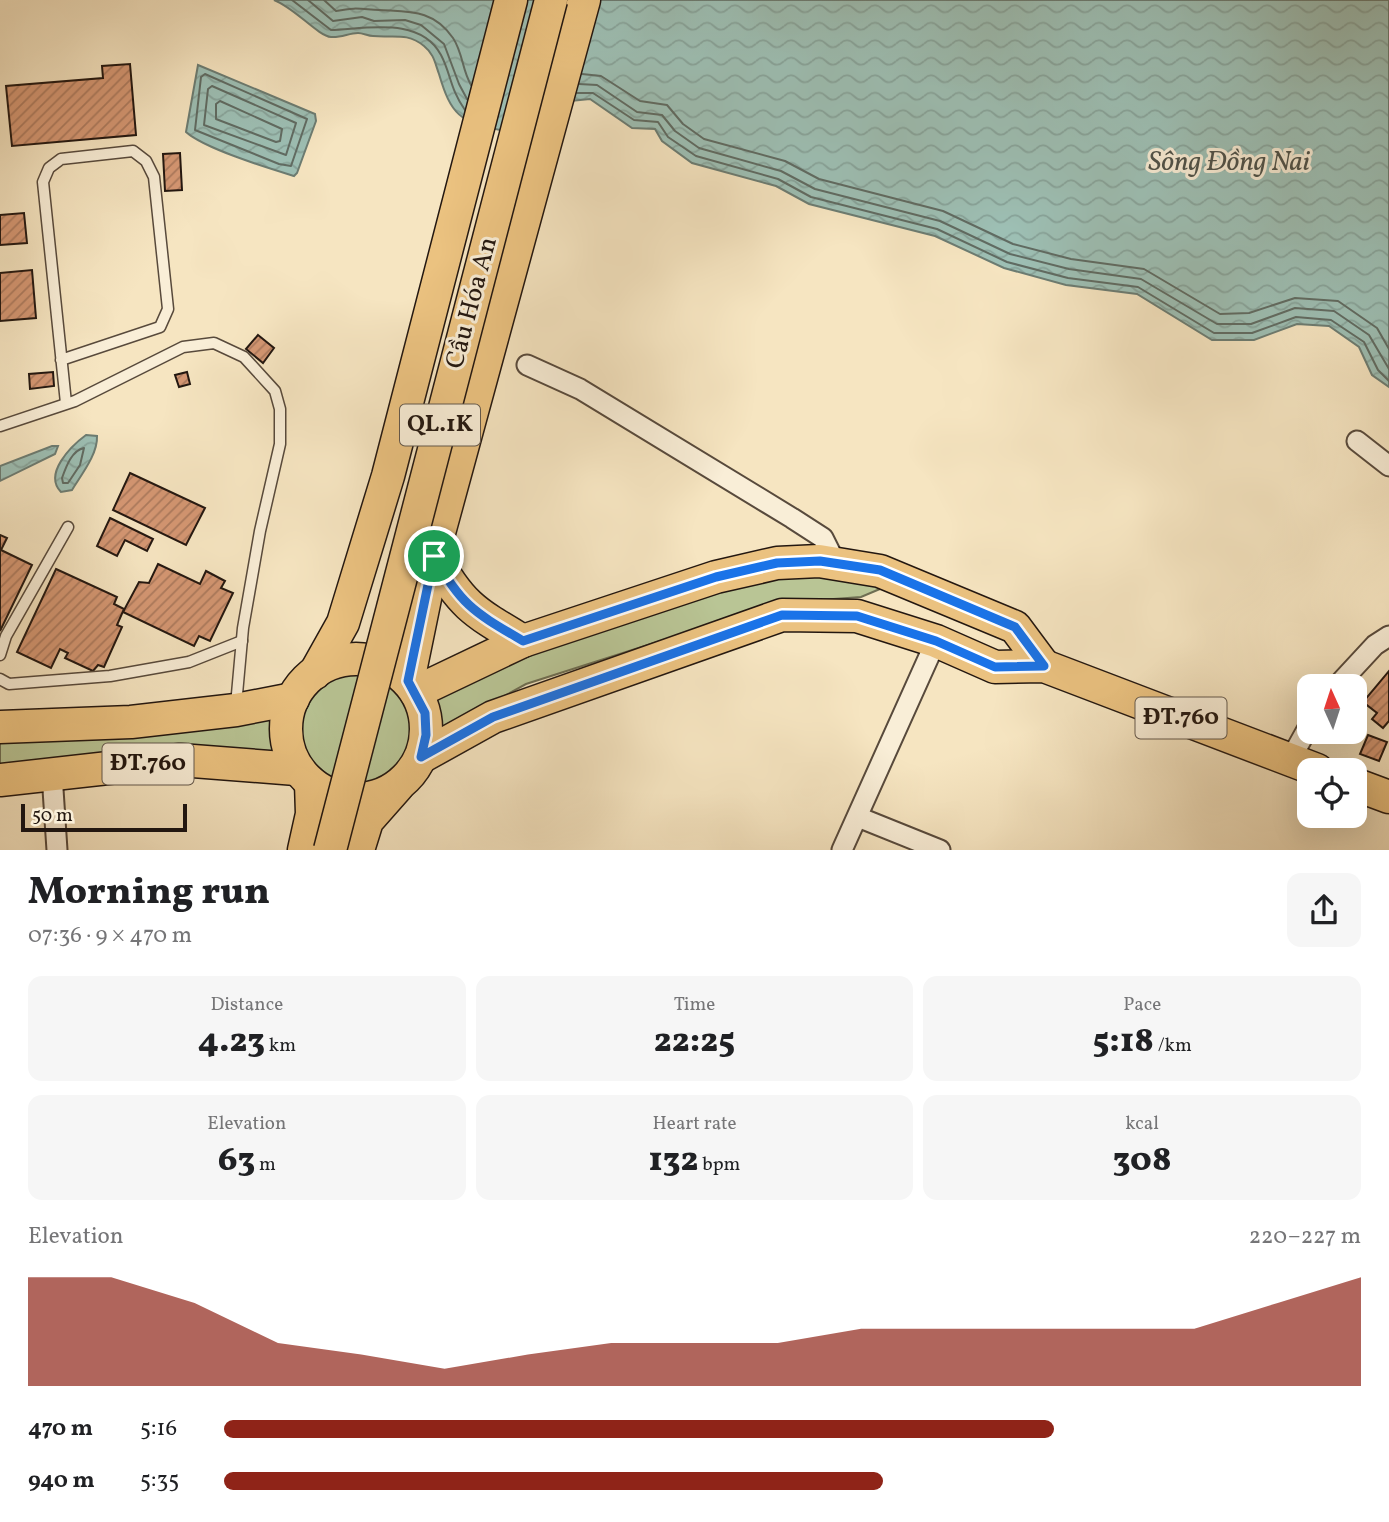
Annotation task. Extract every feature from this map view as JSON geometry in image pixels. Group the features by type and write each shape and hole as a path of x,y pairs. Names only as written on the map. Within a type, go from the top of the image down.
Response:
{"main road":[{"name":"Cầu Hóa An","path":"315,673 343,623 388,476 511,0"},
{"name":"Cầu Hóa An","path":"330,850 551,0"},
{"name":"Cầu Hóa An","path":"435,548 584,0"},
{"path":"435,548 448,582 469,608 523,641"},
{"name":"QL.1K","path":"412,687 435,548"},
{"path":"412,687 523,641 716,577 777,563 835,562 880,570 1015,627 1044,666"},
{"name":"ĐT.760","path":"421,757 493,717 782,615 857,616 936,641 995,667 1044,666 1297,762"},
{"name":"QL.1K","path":"304,850 312,814 303,776 286,732 293,699 315,673 346,660 363,660 395,670 412,687 426,724 421,757"},
{"name":"ĐT.760","path":"0,727 131,722 236,710 293,699"},
{"path":"358,850 367,821 411,773 421,757"},
{"name":"ĐT.760","path":"0,780 180,760 303,776"},
{"path":"303,776 330,794 353,799 376,796 397,787"},
{"path":"1367,789 1389,797"}],"street":[{"path":"527,365 580,389 823,538 835,562"},
{"path":"1357,441 1389,466"},
{"path":"1347,674 1375,645 1389,636"},
{"path":"842,850 936,641"},
{"path":"52,774 57,850"},
{"path":"858,817 940,850"}],"lane":[{"path":"61,359 160,327 166,319 168,309 154,177 146,161 133,151 61,159 49,168 43,182 61,359 66,403"},
{"path":"0,426 120,381 183,347 214,343 244,357 275,391 280,409 280,444 260,531 242,641 236,710"},
{"path":"0,655 6,636 68,527"},
{"path":"0,679 9,684 110,676 189,662 242,641"}],"green space":[{"path":"819,573 887,586 861,597 779,603 526,684 439,732 437,710 432,699 529,652 719,589 777,576"},
{"path":"356,672 378,676 396,689 409,707 413,729 409,751 396,769 378,782 356,786 334,782 316,769 303,751 299,729 303,707 316,689 334,676"},
{"path":"275,715 273,734 277,754 0,768 0,740"}],"water":[{"name":"Sông Đồng Nai","path":"274,0 1389,0 1389,387 1372,375 1359,347 1329,326 1297,324 1254,340 1212,340 1137,294 1066,285 1004,268 935,236 809,204 776,186 692,163 662,141 655,129 632,128 590,99 540,104 500,130 475,124 453,108 432,55 418,42 406,37 358,33 331,37"},
{"path":"198,65 315,114 316,121 294,176 207,145 186,132"},
{"path":"86,435 97,436 92,457 72,490 61,492 56,485 57,469 67,453"},
{"path":"58,446 55,454 0,481 0,466"}],"building":[{"path":"130,64 136,135 12,146 6,86 103,78 102,66"},
{"path":"180,153 182,190 165,191 163,154"},
{"path":"24,213 27,243 0,245 0,215"},
{"path":"32,270 36,318 0,321 0,273"},
{"path":"258,335 274,348 263,363 246,349"},
{"path":"53,372 54,386 30,389 29,374"},
{"path":"187,372 190,384 179,387 175,375"},
{"path":"130,473 205,508 186,545 113,510"},
{"path":"110,518 153,539 147,551 125,540 117,556 97,546"},
{"path":"0,535 7,538 1,550 32,565 0,631"},
{"path":"158,564 200,584 206,571 225,581 221,588 233,593 210,641 199,636 194,646 123,612 139,582 149,583"},
{"path":"56,569 117,597 114,604 124,609 117,625 122,627 104,667 98,665 93,671 65,658 68,653 60,649 51,668 17,652"},
{"path":"1389,671 1389,721 1383,728 1372,719 1377,713 1367,705 1367,697"},
{"path":"1368,735 1387,742 1379,761 1360,754 1364,744 1367,744"}],"route":[{"path":"434,556 448,582 469,608 523,641 716,577 777,563 820,561 880,570 1015,627 1044,666 995,667 936,641 857,616 782,615 493,717 421,757 426,735 425,713 408,681 434,556"}]}
